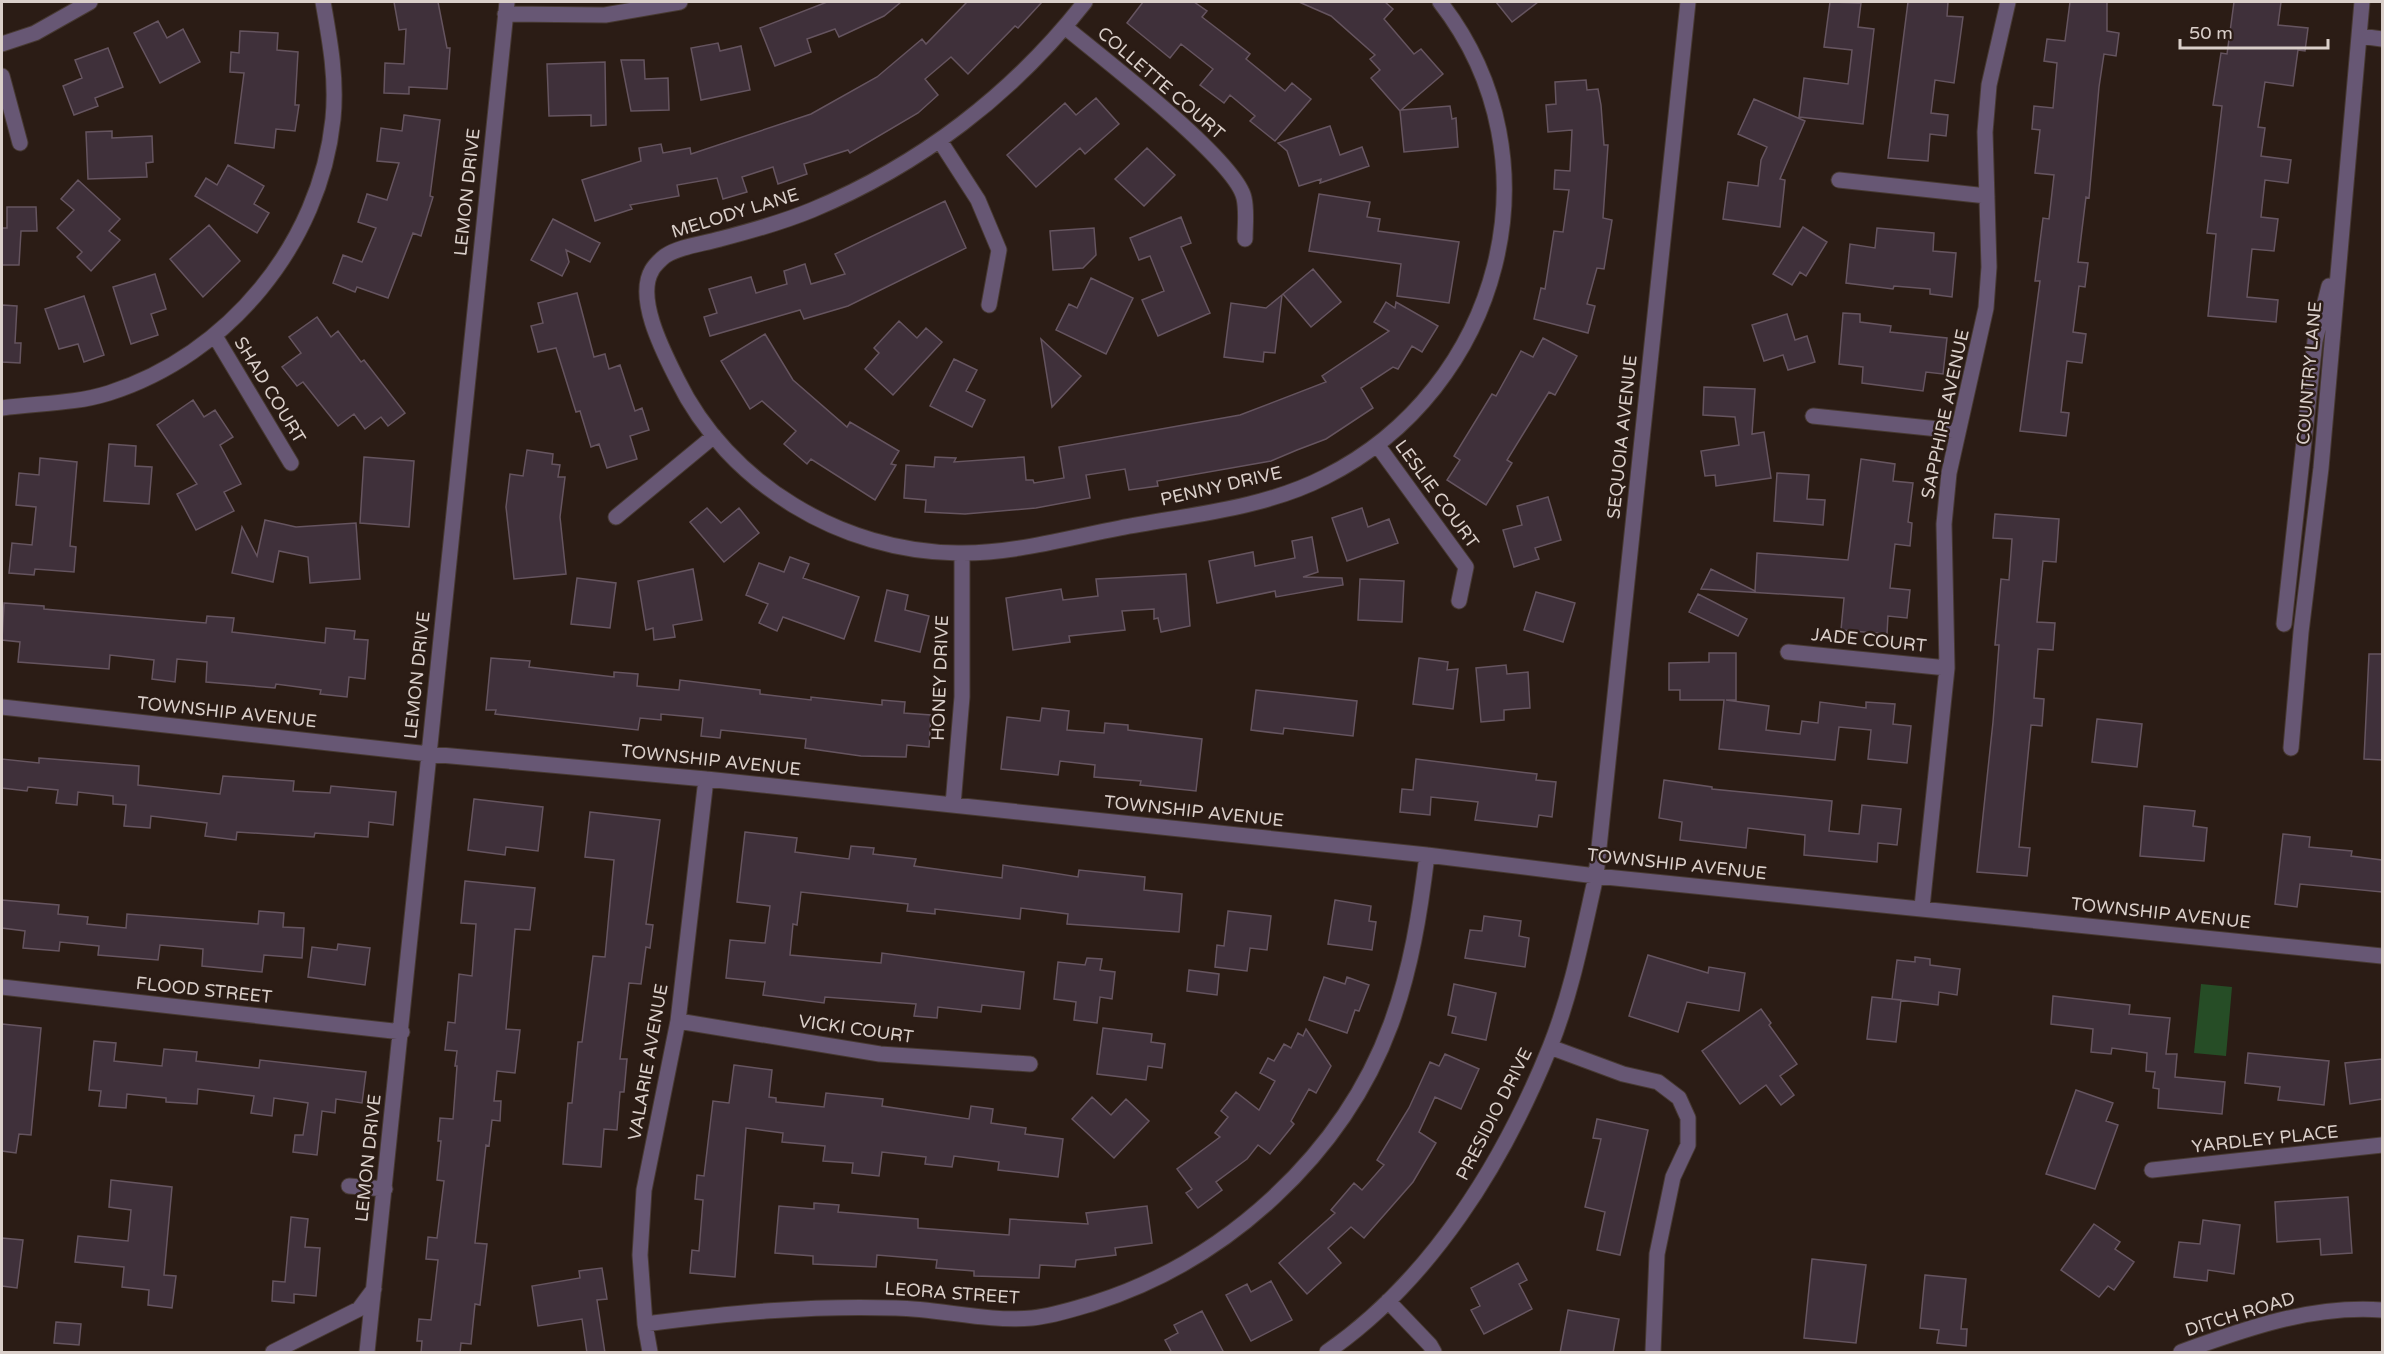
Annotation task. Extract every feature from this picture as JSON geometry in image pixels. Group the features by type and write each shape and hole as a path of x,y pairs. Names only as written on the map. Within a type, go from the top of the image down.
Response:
{"street":[{"path":"2,44 35,33 90,2"},
{"path":"2,408 59,404 109,393 157,374 215,336 259,294 296,238 320,180 333,108 334,61 323,2"},
{"path":"506,8 605,15 680,2"},
{"name":"MELODY LANE","path":"962,553 892,546 856,536 789,504 761,484 714,436 684,393 661,346 646,296 647,281 653,267 664,256 809,212 871,183 940,141 1005,90 1065,27 1085,2"},
{"name":"PENNY DRIVE","path":"962,553 1018,548 1264,500 1323,479 1378,446 1427,400 1468,341 1482,309 1495,272 1504,210 1501,145 1493,108 1480,71 1462,34 1440,2"},
{"name":"SEQUOIA AVENUE","path":"1596,876 1688,2"},
{"name":"SAPPHIRE AVENUE","path":"1922,907 1947,668 1944,524 1949,473 1986,308 1989,267 1985,132 1989,85 2008,2"},
{"name":"COUNTRY LANE","path":"2291,748 2301,632 2321,468 2362,2"},
{"name":"LEMON DRIVE","path":"367,1353 402,1032 506,8"},
{"name":"COLLETTE COURT","path":"1065,27 1193,134 1219,161 1244,196 1245,239"},
{"path":"2360,36 2382,39"},
{"path":"2,76 20,143"},
{"path":"940,141 978,200 999,250 989,305"},
{"path":"1839,180 1987,196"},
{"path":"2284,624 2315,341 2339,248"},
{"name":"SHAD COURT","path":"215,336 291,463"},
{"path":"1813,416 1958,431"},
{"path":"616,517 714,436"},
{"name":"LESLIE COURT","path":"1378,446 1466,567 1459,601"},
{"name":"HONEY DRIVE","path":"953,805 962,697 962,553"},
{"name":"JADE COURT","path":"1788,652 1947,668"},
{"name":"TOWNSHIP AVENUE","path":"2,707 429,754 706,779 1427,855 1596,876 1922,907 2382,956"},
{"name":"VALARIE AVENUE","path":"650,1353 645,1324 640,1255 644,1190 678,1021 706,779"},
{"name":"LEORA STREET","path":"645,1324 755,1310 827,1306 902,1308 994,1319 1033,1318 1064,1312 1115,1296 1195,1257 1239,1227 1288,1184 1330,1134 1363,1084 1390,1027 1407,976 1417,931 1427,855"},
{"name":"PRESIDIO DRIVE","path":"1327,1353 1388,1300 1434,1250 1474,1195 1508,1137 1550,1047 1576,963 1596,876"},
{"name":"FLOOD STREET","path":"2,987 402,1032"},
{"name":"VICKI COURT","path":"678,1021 880,1054 1030,1064"},
{"path":"1550,1047 1623,1074 1658,1082 1679,1098 1688,1118 1688,1145 1673,1177 1658,1254 1653,1353"},
{"name":"YARDLEY PLACE","path":"2152,1170 2382,1145"},
{"path":"349,1186 385,1189"},
{"path":"273,1353 359,1309 374,1289"},
{"path":"1388,1300 1430,1345 1434,1353"},
{"name":"DITCH ROAD","path":"2181,1353 2271,1322 2315,1312 2349,1308 2382,1310"}],"green space":[{"path":"2201,984 2232,987 2226,1056 2194,1053"}],"building":[{"path":"394,2 438,2 447,48 450,48 447,89 409,87 409,94 384,93 385,63 404,64 406,29 399,30"},
{"path":"827,2 901,2 884,16 839,37 835,29 807,39 811,52 775,66 760,28"},
{"path":"967,2 1042,2 1018,28 1015,26 968,74 951,57 925,79 938,95 918,113 850,153 848,150 804,164 807,174 778,184 773,167 742,177 747,192 723,199 717,178 677,185 679,196 630,205 632,209 595,221 582,180 641,161 639,148 661,144 663,153 690,148 691,154 811,114 877,77 922,39 926,44"},
{"path":"1143,2 1194,2 1207,11 1202,17 1250,54 1246,59 1285,91 1292,83 1311,99 1275,141 1250,121 1255,116 1230,95 1224,103 1200,85 1213,69 1181,44 1170,58 1127,23"},
{"path":"1299,2 1385,2 1393,9 1384,19 1414,54 1421,49 1443,74 1401,110 1450,106 1452,119 1456,118 1458,147 1404,152 1400,111 1371,78 1380,70 1370,59 1375,55 1331,16"},
{"path":"1496,2 1538,2 1512,22"},
{"path":"1830,2 1861,3 1858,27 1874,29 1863,124 1799,117 1804,78 1848,84 1852,50 1824,47"},
{"path":"1908,2 1948,2 1947,16 1963,17 1954,83 1935,80 1931,113 1948,115 1946,136 1930,134 1928,161 1888,158"},
{"path":"2070,2 2107,2 2107,31 2119,33 2116,56 2104,54 2099,87 2089,198 2086,197 2078,262 2088,263 2085,287 2079,286 2073,332 2086,334 2082,363 2067,361 2061,412 2069,413 2066,436 2020,431 2040,281 2035,281 2043,218 2049,219 2054,175 2035,173 2040,130 2032,129 2034,106 2053,108 2057,63 2044,61 2047,39 2065,41"},
{"path":"2234,2 2281,2 2278,25 2308,28 2305,51 2298,50 2293,86 2265,82 2258,127 2265,128 2261,156 2291,160 2288,183 2265,180 2261,217 2278,219 2274,251 2252,249 2247,297 2278,300 2276,322 2208,316 2216,234 2207,233 2222,106 2213,105 2221,53 2227,54"},
{"path":"158,21 167,38 183,29 200,62 160,83 134,33"},
{"path":"240,31 278,33 277,50 298,52 295,105 299,105 295,131 276,129 274,148 235,143 244,73 230,72 231,52 239,53"},
{"path":"718,43 720,51 741,46 750,90 701,100 691,48"},
{"path":"108,48 123,87 95,98 98,106 74,115 63,86 82,78 75,60"},
{"path":"621,60 644,60 645,79 668,78 669,110 631,111"},
{"path":"605,62 606,125 591,126 591,115 549,116 547,64"},
{"path":"1586,80 1587,90 1598,89 1601,105 1604,145 1608,145 1603,218 1612,220 1604,269 1597,268 1587,304 1595,306 1588,333 1534,319 1541,288 1545,289 1554,231 1563,232 1569,190 1554,189 1555,170 1570,171 1572,130 1548,132 1546,105 1556,104 1555,82"},
{"path":"1096,98 1119,124 1085,154 1080,148 1036,187 1007,155 1065,103 1076,115"},
{"path":"1754,99 1805,121 1780,179 1785,180 1780,227 1723,219 1728,182 1758,186 1761,160 1767,147 1738,134"},
{"path":"404,115 440,120 430,196 433,197 421,236 413,233 388,298 357,287 355,292 333,283 343,255 362,262 376,228 358,222 367,194 387,200 399,163 377,161 381,128 402,131"},
{"path":"1330,126 1340,155 1362,147 1369,166 1320,183 1321,179 1299,186 1287,151 1278,143"},
{"path":"112,131 112,138 152,136 153,162 146,163 147,177 88,179 86,132"},
{"path":"1147,148 1175,175 1144,206 1115,179"},
{"path":"228,165 264,186 254,204 269,213 257,233 195,196 206,178 217,185"},
{"path":"78,180 120,219 109,231 120,240 91,271 77,257 82,252 57,228 74,210 61,199"},
{"path":"1319,194 1370,202 1367,217 1380,219 1378,231 1459,242 1449,303 1397,296 1401,264 1309,251"},
{"path":"945,201 966,248 848,306 804,319 800,310 710,336 704,317 717,313 709,289 751,277 756,293 787,284 784,271 805,264 811,284 845,274 835,254"},
{"path":"7,207 36,207 37,231 21,231 19,265 2,265 2,228 7,228"},
{"path":"1181,217 1191,243 1181,247 1210,313 1158,336 1142,300 1164,291 1150,256 1139,260 1130,238"},
{"path":"553,219 600,243 590,262 566,250 569,262 562,276 531,260"},
{"path":"209,225 240,261 203,297 170,259"},
{"path":"1803,227 1827,242 1806,276 1800,272 1792,285 1773,274"},
{"path":"1094,228 1096,255 1083,268 1053,270 1050,231"},
{"path":"1877,228 1934,233 1933,251 1956,253 1952,297 1930,294 1930,289 1894,286 1893,289 1846,283 1850,244 1875,248"},
{"path":"1313,269 1341,302 1311,327 1283,294"},
{"path":"155,274 166,309 151,314 158,335 131,344 113,287"},
{"path":"1091,278 1133,298 1106,354 1056,330 1069,304 1077,308"},
{"path":"577,293 594,357 605,354 609,369 620,365 635,411 642,408 649,430 630,436 637,459 607,468 599,444 591,447 580,411 576,412 556,348 538,352 531,326 543,323 538,303"},
{"path":"1282,295 1275,353 1264,352 1263,362 1224,357 1231,303 1266,308"},
{"path":"84,296 104,355 84,362 78,344 59,349 45,309"},
{"path":"1386,302 1395,308 1396,302 1438,326 1422,352 1412,346 1398,369 1393,367 1361,388 1373,408 1326,439 1271,461 1157,481 1158,486 1129,490 1125,469 1086,475 1090,498 1036,508 965,514 925,512 926,500 904,498 906,465 934,467 935,457 956,458 954,462 1024,457 1026,480 1033,480 1034,483 1064,478 1059,447 1240,415 1326,382 1322,376 1389,331 1374,322"},
{"path":"2,305 17,306 15,343 21,343 20,363 2,362"},
{"path":"1843,313 1860,314 1860,322 1891,326 1890,332 1947,338 1943,374 1926,372 1923,391 1862,383 1863,367 1839,364"},
{"path":"1787,314 1795,340 1807,336 1815,362 1788,370 1783,355 1764,361 1752,325"},
{"path":"317,317 331,337 338,331 361,362 364,360 405,413 388,426 381,417 365,429 354,414 338,426 303,382 297,386 282,367 301,353 289,337"},
{"path":"899,321 917,338 926,328 942,342 893,395 865,369 879,353 874,348"},
{"path":"765,334 793,380 847,427 850,422 899,451 891,464 896,465 875,500 811,459 807,464 784,444 796,431 762,401 750,409 721,361"},
{"path":"1543,338 1577,356 1555,395 1549,392 1507,460 1512,463 1486,505 1447,480 1460,460 1454,456 1492,394 1496,396 1521,351 1533,357"},
{"path":"1041,339 1081,376 1052,407"},
{"path":"954,359 977,370 966,391 985,400 972,427 930,406"},
{"path":"1704,387 1755,389 1752,434 1764,432 1771,478 1716,486 1715,475 1705,476 1701,451 1739,445 1735,417 1703,415"},
{"path":"193,400 204,417 215,410 233,437 220,445 241,484 224,492 234,511 196,530 177,494 197,484 157,425"},
{"path":"109,444 136,446 135,466 152,467 149,504 104,501"},
{"path":"527,450 553,454 552,464 560,465 558,477 565,477 560,517 566,574 514,579 506,507 510,474 523,476"},
{"path":"364,457 414,461 409,527 360,523"},
{"path":"40,458 77,462 70,546 76,547 74,572 35,569 34,575 9,573 12,543 32,545 36,507 16,505 19,473 39,475"},
{"path":"1861,459 1895,464 1893,481 1913,483 1908,522 1912,523 1910,546 1895,544 1890,588 1910,590 1907,618 1888,616 1887,634 1841,630 1844,598 1701,589 1711,569 1755,591 1757,553 1848,560"},
{"path":"1777,473 1809,475 1807,499 1825,500 1823,525 1774,521"},
{"path":"1548,497 1561,540 1535,548 1539,559 1514,567 1503,530 1522,525 1517,506"},
{"path":"707,508 721,523 739,508 759,533 724,562 690,522"},
{"path":"1362,508 1368,527 1389,519 1398,543 1347,561 1332,518"},
{"path":"1995,514 2059,519 2056,562 2043,561 2037,622 2055,623 2053,650 2038,649 2034,698 2044,699 2042,726 2031,725 2019,847 2030,848 2027,876 1977,872 1993,722 1999,645 1995,645 2001,579 2009,580 2012,539 1993,538"},
{"path":"265,520 296,527 356,523 360,579 310,583 308,557 279,551 273,582 232,573 242,527 257,556"},
{"path":"1312,537 1318,572 1303,577 1342,578 1343,585 1276,597 1275,591 1217,603 1209,561 1253,552 1255,566 1295,558 1292,541"},
{"path":"790,557 809,564 803,578 859,597 844,639 783,617 777,631 759,623 768,604 746,595 759,563 784,572"},
{"path":"693,569 702,620 673,625 675,637 654,640 653,628 646,630 638,581"},
{"path":"1186,574 1190,626 1161,632 1158,618 1154,619 1154,609 1122,611 1125,630 1069,636 1070,642 1013,650 1006,598 1061,589 1063,600 1098,596 1096,579"},
{"path":"577,578 616,583 610,628 571,624"},
{"path":"1360,579 1404,581 1402,622 1358,620"},
{"path":"887,590 908,595 905,610 929,616 920,652 875,641"},
{"path":"1536,592 1575,603 1563,642 1524,630"},
{"path":"1698,594 1747,619 1738,636 1689,612"},
{"path":"4,603 44,606 44,609 206,623 207,616 234,618 232,632 325,643 326,628 355,631 354,639 368,640 365,679 349,677 347,697 320,694 321,690 276,684 275,688 206,682 207,662 177,659 175,682 152,679 154,660 110,655 109,669 18,662 20,642 2,640"},
{"path":"1709,653 1736,653 1736,700 1726,700 1769,706 1766,730 1800,734 1802,721 1818,723 1820,702 1866,708 1866,702 1895,704 1893,724 1911,726 1907,763 1868,759 1871,730 1839,727 1835,760 1719,749 1724,700 1680,700 1680,690 1669,690 1669,663 1709,662"},
{"path":"2369,654 2382,654 2382,760 2364,759"},
{"path":"491,658 530,661 529,667 614,677 614,672 638,674 637,686 679,690 680,680 760,690 760,694 811,700 811,697 882,705 882,700 905,702 904,713 931,715 929,747 907,745 906,757 861,756 805,748 806,739 721,730 720,738 701,736 703,718 661,714 661,720 640,718 638,730 495,714 496,710 486,710"},
{"path":"1419,658 1448,662 1447,670 1458,669 1453,709 1413,704"},
{"path":"1506,665 1507,674 1528,672 1530,708 1504,710 1504,720 1481,722 1476,668"},
{"path":"1256,690 1357,701 1353,736 1284,728 1283,734 1251,730"},
{"path":"1042,708 1069,711 1067,730 1104,733 1105,723 1128,725 1128,730 1202,739 1196,791 1140,785 1141,781 1094,777 1095,765 1060,761 1058,775 1001,769 1007,717 1040,721"},
{"path":"2097,719 2142,724 2137,767 2092,762"},
{"path":"39,758 139,766 138,785 220,794 223,776 294,781 293,791 330,793 331,786 396,792 393,825 369,822 368,837 315,833 314,837 237,832 236,840 205,836 207,823 151,816 150,828 124,826 126,805 113,804 113,796 78,792 77,805 56,803 58,790 28,787 27,791 2,788 2,759 39,763"},
{"path":"1416,759 1537,774 1536,780 1556,782 1552,817 1539,815 1537,827 1475,820 1478,802 1431,797 1430,815 1400,812 1402,789 1413,790"},
{"path":"1664,780 1712,787 1712,789 1832,801 1829,831 1859,834 1862,805 1901,809 1897,845 1878,843 1877,862 1804,855 1805,835 1748,828 1746,848 1680,840 1682,822 1659,818"},
{"path":"474,799 543,807 538,851 506,847 505,855 468,850"},
{"path":"2144,806 2195,811 2193,826 2207,828 2204,861 2140,856"},
{"path":"590,812 660,820 646,924 653,925 650,948 646,947 641,984 629,983 620,1059 627,1059 624,1092 620,1092 617,1130 604,1129 601,1167 563,1164 568,1103 572,1103 578,1042 582,1042 593,956 605,957 614,860 585,857"},
{"path":"745,832 797,838 795,852 849,859 851,846 874,848 873,854 916,859 914,866 1002,878 1003,865 1078,877 1079,870 1145,877 1144,890 1182,894 1179,932 1067,924 1068,914 1021,908 1020,919 935,909 935,914 907,911 908,904 801,892 797,925 793,924 790,955 881,963 882,953 1024,972 1020,1009 982,1005 981,1012 938,1007 937,1018 914,1016 916,1004 825,997 824,1003 763,995 765,982 726,978 730,940 765,943 770,906 737,902"},
{"path":"2283,834 2310,837 2309,847 2352,851 2351,856 2382,860 2382,892 2300,884 2297,907 2275,904"},
{"path":"465,881 535,888 530,930 515,929 506,1029 520,1030 515,1073 497,1071 494,1101 501,1101 500,1121 492,1120 489,1146 486,1145 475,1243 487,1244 480,1305 475,1304 471,1344 461,1343 460,1353 421,1353 422,1341 417,1341 419,1319 431,1320 438,1260 426,1259 428,1237 437,1238 444,1181 437,1180 441,1141 438,1141 440,1118 453,1119 457,1051 445,1050 448,1022 455,1023 459,974 472,976 476,924 461,923"},
{"path":"2,900 59,905 58,914 88,917 87,924 126,928 127,914 258,924 259,911 284,913 283,927 304,928 302,958 264,955 262,972 202,966 203,949 160,945 158,960 98,955 99,946 60,942 59,951 23,948 25,931 2,928"},
{"path":"1335,900 1371,906 1369,921 1376,922 1372,950 1328,944"},
{"path":"1228,911 1271,916 1267,950 1250,948 1247,971 1215,967 1217,945 1224,946"},
{"path":"1484,916 1521,921 1519,936 1529,938 1525,967 1465,958 1470,930 1482,931"},
{"path":"338,944 370,948 365,985 308,977 312,947 337,950"},
{"path":"1648,955 1708,973 1709,967 1745,973 1739,1011 1687,1002 1678,1032 1629,1016"},
{"path":"1915,957 1930,959 1930,965 1960,969 1957,995 1939,992 1938,1005 1892,999 1897,960 1915,962"},
{"path":"1087,958 1102,959 1100,970 1115,972 1112,999 1100,997 1097,1023 1074,1020 1076,1002 1054,999 1058,962 1085,965"},
{"path":"1189,970 1219,974 1217,995 1187,991"},
{"path":"1324,977 1345,984 1347,977 1369,985 1359,1011 1355,1010 1347,1033 1309,1020"},
{"path":"1454,984 1496,993 1486,1040 1452,1033 1456,1017 1448,1015"},
{"path":"2053,996 2130,1005 2129,1014 2170,1018 2166,1054 2177,1054 2175,1077 2225,1082 2222,1114 2158,1108 2159,1089 2153,1088 2155,1072 2146,1071 2147,1053 2112,1048 2111,1054 2091,1052 2093,1029 2051,1024"},
{"path":"1872,997 1901,1000 1896,1042 1867,1039"},
{"path":"1761,1009 1771,1023 1769,1025 1797,1064 1780,1076 1794,1095 1781,1105 1766,1085 1740,1104 1702,1051"},
{"path":"2,1024 41,1028 31,1135 19,1134 16,1153 2,1151"},
{"path":"1103,1028 1152,1034 1151,1042 1165,1044 1162,1068 1148,1066 1146,1080 1097,1074"},
{"path":"1306,1029 1331,1066 1316,1093 1309,1089 1291,1121 1294,1124 1270,1154 1258,1145 1247,1159 1216,1182 1222,1190 1198,1208 1186,1193 1192,1189 1177,1169 1220,1137 1215,1133 1228,1117 1221,1111 1236,1092 1259,1110 1275,1081 1260,1073 1268,1058 1274,1061 1284,1044 1291,1048 1298,1033 1303,1036"},
{"path":"94,1041 116,1043 114,1061 162,1066 164,1049 197,1052 196,1061 259,1068 260,1060 366,1072 362,1103 336,1099 335,1113 322,1111 317,1155 293,1152 295,1135 303,1135 308,1103 274,1098 272,1116 251,1113 254,1096 198,1089 197,1104 166,1102 166,1098 127,1094 126,1108 99,1106 101,1091 89,1090"},
{"path":"2248,1053 2329,1061 2324,1105 2278,1100 2280,1087 2245,1083"},
{"path":"1445,1054 1479,1069 1461,1109 1435,1097 1419,1132 1436,1143 1413,1182 1364,1238 1351,1227 1328,1248 1341,1263 1307,1294 1279,1263 1335,1213 1331,1210 1354,1183 1362,1190 1384,1165 1377,1160 1409,1108 1430,1062 1439,1066"},
{"path":"2382,1059 2382,1099 2350,1104 2345,1063"},
{"path":"734,1065 772,1070 769,1097 776,1098 776,1102 824,1107 826,1093 883,1099 882,1106 969,1119 971,1106 993,1109 991,1123 1026,1128 1025,1134 1063,1139 1058,1177 998,1170 999,1162 954,1156 952,1167 925,1164 926,1157 882,1152 879,1176 852,1173 853,1163 823,1161 825,1146 782,1142 783,1133 746,1128 735,1277 690,1273 692,1250 699,1251 703,1200 695,1199 697,1175 704,1176 713,1101 729,1103"},
{"path":"2076,1090 2113,1103 2106,1121 2118,1125 2095,1189 2046,1174"},
{"path":"1092,1097 1111,1115 1126,1099 1149,1121 1114,1158 1072,1119"},
{"path":"1597,1119 1648,1130 1620,1255 1597,1250 1605,1212 1585,1207 1601,1139 1593,1138"},
{"path":"111,1180 172,1187 164,1275 176,1276 172,1308 148,1305 149,1290 122,1287 124,1267 75,1262 78,1236 128,1241 131,1210 109,1207"},
{"path":"2348,1197 2352,1253 2321,1255 2320,1239 2277,1242 2275,1202"},
{"path":"814,1203 839,1205 838,1212 918,1219 918,1228 1009,1235 1010,1219 1088,1224 1086,1213 1147,1206 1152,1243 1115,1248 1116,1255 1076,1260 1075,1267 1040,1265 1039,1278 974,1276 974,1271 936,1268 937,1260 877,1255 876,1267 813,1264 813,1256 775,1253 779,1206 814,1209"},
{"path":"291,1217 308,1219 305,1247 320,1248 316,1296 294,1294 294,1303 272,1301 273,1281 285,1282"},
{"path":"2203,1220 2240,1225 2234,1274 2208,1270 2207,1281 2174,1277 2179,1242 2200,1244"},
{"path":"2094,1224 2120,1242 2115,1249 2134,1262 2114,1290 2108,1286 2099,1297 2061,1270"},
{"path":"2,1238 23,1240 17,1288 2,1286"},
{"path":"1812,1259 1866,1265 1856,1343 1804,1338"},
{"path":"1518,1263 1527,1280 1519,1284 1532,1309 1484,1334 1471,1310 1480,1306 1471,1288"},
{"path":"602,1268 607,1299 597,1300 605,1353 587,1353 582,1319 538,1326 532,1286 580,1278 579,1271"},
{"path":"1925,1275 1966,1279 1961,1329 1967,1329 1966,1346 1937,1343 1939,1330 1920,1328"},
{"path":"1271,1281 1292,1320 1251,1341 1226,1295 1247,1284 1251,1292"},
{"path":"1568,1310 1619,1319 1613,1353 1560,1353"},
{"path":"1202,1311 1224,1353 1172,1353 1165,1340 1178,1333 1174,1325"},
{"path":"56,1322 81,1324 79,1345 54,1343"}]}
